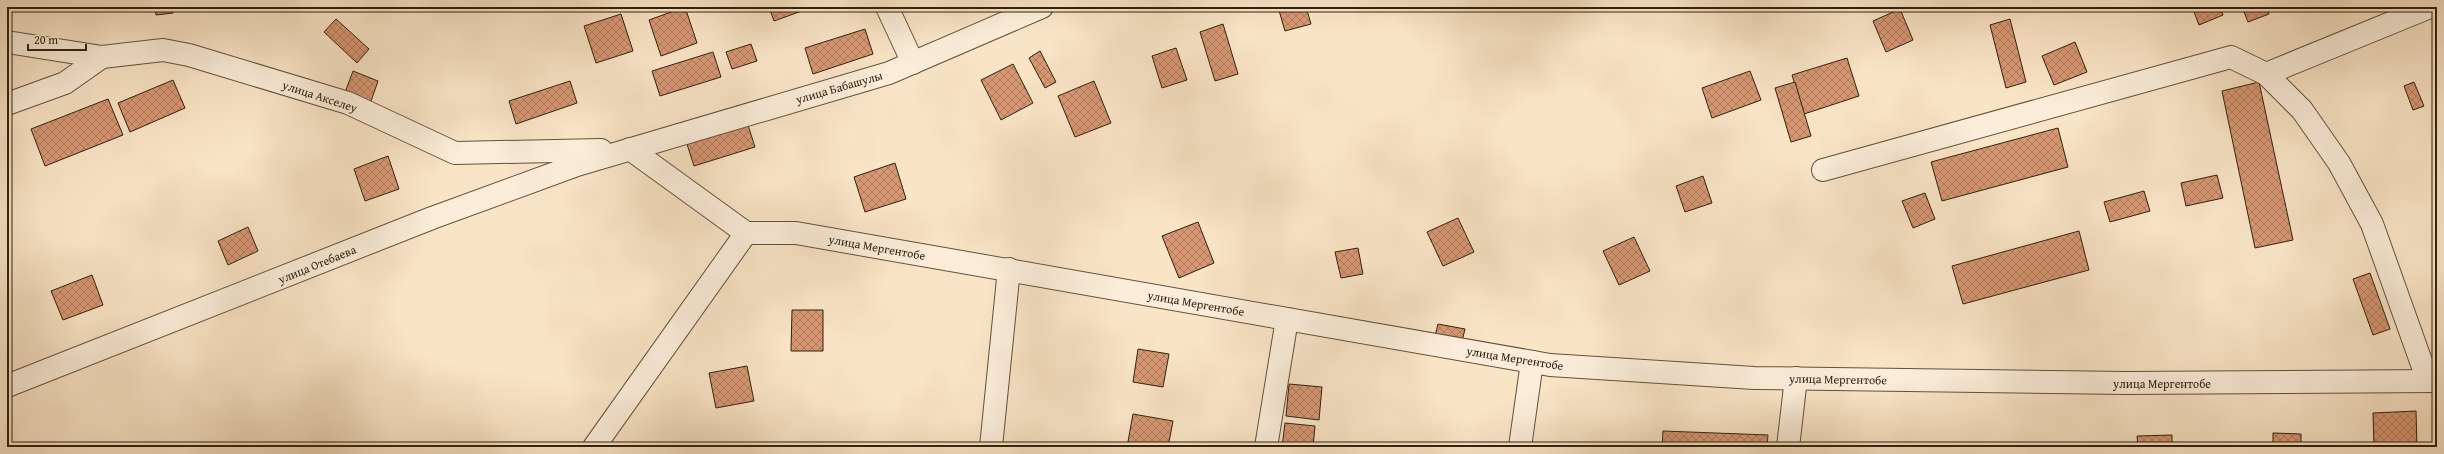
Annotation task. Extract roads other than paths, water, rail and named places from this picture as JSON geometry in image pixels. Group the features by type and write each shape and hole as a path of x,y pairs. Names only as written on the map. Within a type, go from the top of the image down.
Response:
{"street":[{"path":"887,7 912,63"},
{"name":"улица Бабашулы","path":"630,149 889,73 1042,7"},
{"path":"2266,74 2430,7"},
{"name":"улица Акселеу","path":"7,42 102,57 163,50 189,55 348,103 455,153 630,149"},
{"path":"7,104 65,82 102,57"},
{"path":"1823,170 2231,57 2266,74 2306,116 2340,163 2372,224 2433,381"},
{"path":"594,447 746,233 630,149"},
{"name":"улица Отебаева","path":"7,386 432,218 577,165 630,149"},
{"name":"улица Мергентобе","path":"746,233 796,233 1009,269 1550,365 1754,378 2126,383 2433,381"},
{"path":"991,447 1009,269"},
{"path":"1266,447 1287,319"},
{"path":"1520,447 1532,362"},
{"path":"1788,447 1796,378"}]}
